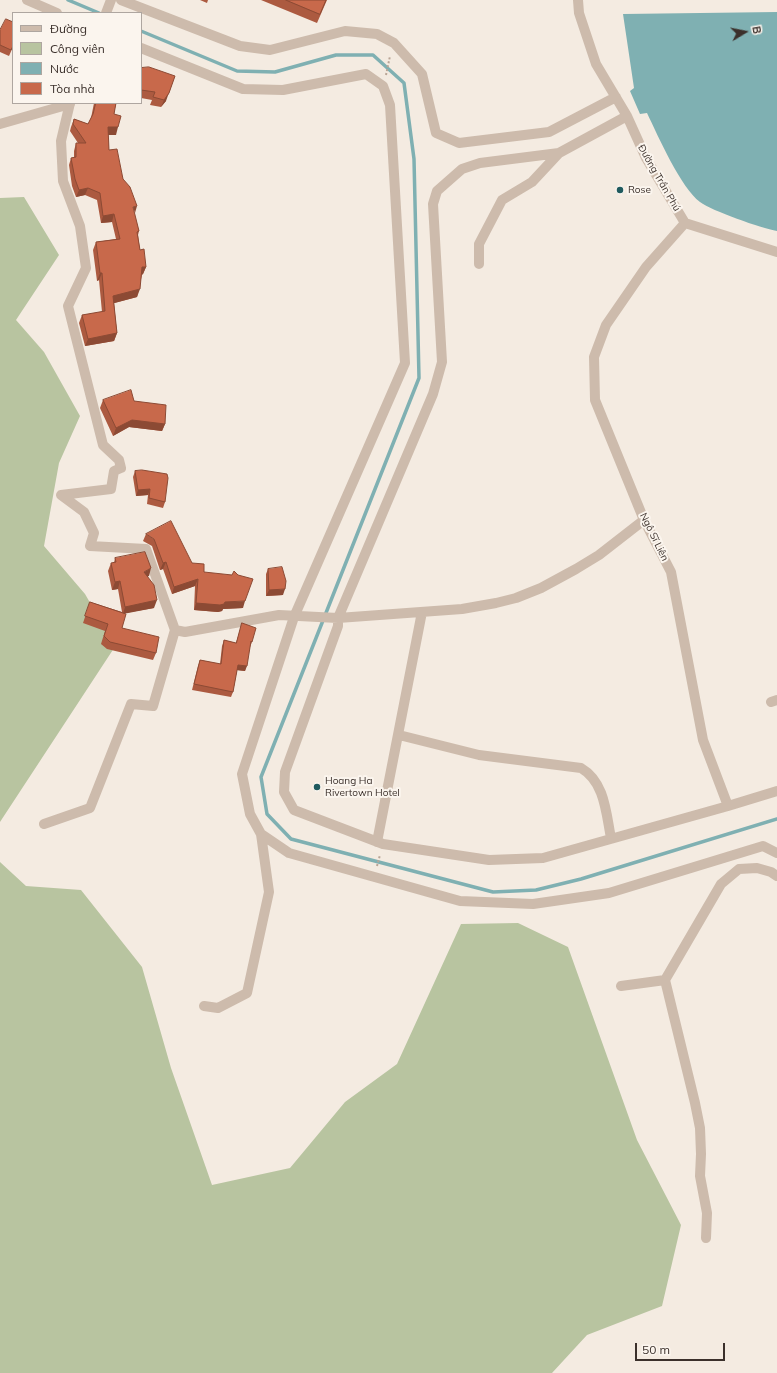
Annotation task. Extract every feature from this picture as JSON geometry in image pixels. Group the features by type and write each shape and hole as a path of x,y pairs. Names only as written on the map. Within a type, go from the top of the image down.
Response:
{"street":[{"path":"27,0 55,12"},
{"path":"106,12 112,0"},
{"path":"121,0 240,46 270,50 345,31 377,34 394,43 422,74 436,133 460,143 548,132 616,97"},
{"name":"Đường Trần Phú","path":"578,0 579,13 596,64 627,116 646,158 685,223 777,252"},
{"path":"142,48 243,89 283,90 366,74 383,86 390,105 405,363 298,617 242,774 250,814 261,834 269,892 247,993 218,1008 204,1006"},
{"path":"0,124 70,104 61,141 64,181 80,226 86,268 68,306 103,445 119,460 121,468 114,471 111,489 61,495 84,512 94,533 90,546 146,549 175,630 153,706 131,704 90,808 44,824"},
{"path":"479,264 479,244 502,200 532,182 559,153 627,116"},
{"path":"559,153 480,163 462,169 437,191 433,204 442,362 433,394 336,618 338,626 286,772 284,792 294,810 379,845 489,860 543,858 777,791"},
{"name":"Ngô Sĩ Liên","path":"685,223 646,267 606,325 594,357 595,400 644,520 671,572 703,740 728,806"},
{"path":"175,630 186,632 279,615 336,618 462,609 496,603 516,598 541,588 599,555 644,520"},
{"path":"379,845 422,612"},
{"path":"399,735 480,755 581,768 590,774 598,785 611,838"},
{"path":"261,834 289,853 460,901 533,904 609,893 763,846 777,853"},
{"path":"706,1238 707,1213 700,1176 700,1128 665,980 721,884 739,869 757,868 771,872 777,876"},
{"path":"621,986 665,980"}],"path":[{"path":"383,86 394,43"},
{"path":"376,867 379,845"}],"green space":[{"path":"24,197 59,255 16,320 44,352 80,416 59,463 44,546 85,594 96,613 120,639 0,822 0,198"},
{"path":"0,862 26,886 81,890 142,967 171,1068 212,1185 290,1168 345,1102 397,1064 461,924 518,923 568,947 637,1140 681,1225 662,1306 587,1335 552,1373 0,1373"}],"water":[{"path":"777,12 777,231 737,219 706,206 693,195 685,185 670,161 647,113 640,114 630,91 634,88 623,14"}],"building":[{"path":"286,0 326,0 320,14"},
{"path":"6,19 12,22 11,50 0,45 0,30"},
{"path":"149,67 175,76 169,93 164,100 153,97 155,92 142,90 142,68"},
{"path":"96,104 116,104 114,114 121,116 118,127 108,127 109,150 117,149 123,179 130,187 137,206 133,207 139,231 137,232 140,250 144,249 146,267 142,267 140,289 113,296 117,333 88,339 82,315 105,311 102,273 100,273 96,242 120,239 114,214 103,216 100,193 88,188 79,190 75,179 71,158 76,157 76,143 86,143 73,124 74,119 88,124"},
{"path":"131,390 134,401 166,405 165,424 132,420 116,428 103,400"},
{"path":"142,470 167,474 168,478 165,502 149,498 150,489 138,490 135,471"},
{"path":"171,521 192,563 204,564 204,572 232,575 234,571 238,575 253,579 245,601 225,602 224,604 220,605 196,603 198,579 174,587 166,562 163,563 154,539 146,534"},
{"path":"145,552 151,568 144,572 154,585 157,600 125,607 120,581 115,582 111,563 116,562 115,558"},
{"path":"282,567 286,581 285,589 269,590 268,569"},
{"path":"90,602 126,614 122,628 159,637 156,653 110,642 104,636 108,624 85,616"},
{"path":"242,623 256,628 252,642 251,641 247,666 238,665 233,692 194,684 200,660 221,664 224,640 236,643"}],"waterway":[{"path":"68,0 97,12"},
{"path":"142,31 237,71 275,72 336,55 373,55 404,83 414,159 419,378 261,777 267,814 291,839 493,892 536,890 581,879 777,819"}],"place":[{"name":"Rose","path":"620,190"},
{"name":"Hoang Ha Rivertown Hotel","path":"317,787"}]}
